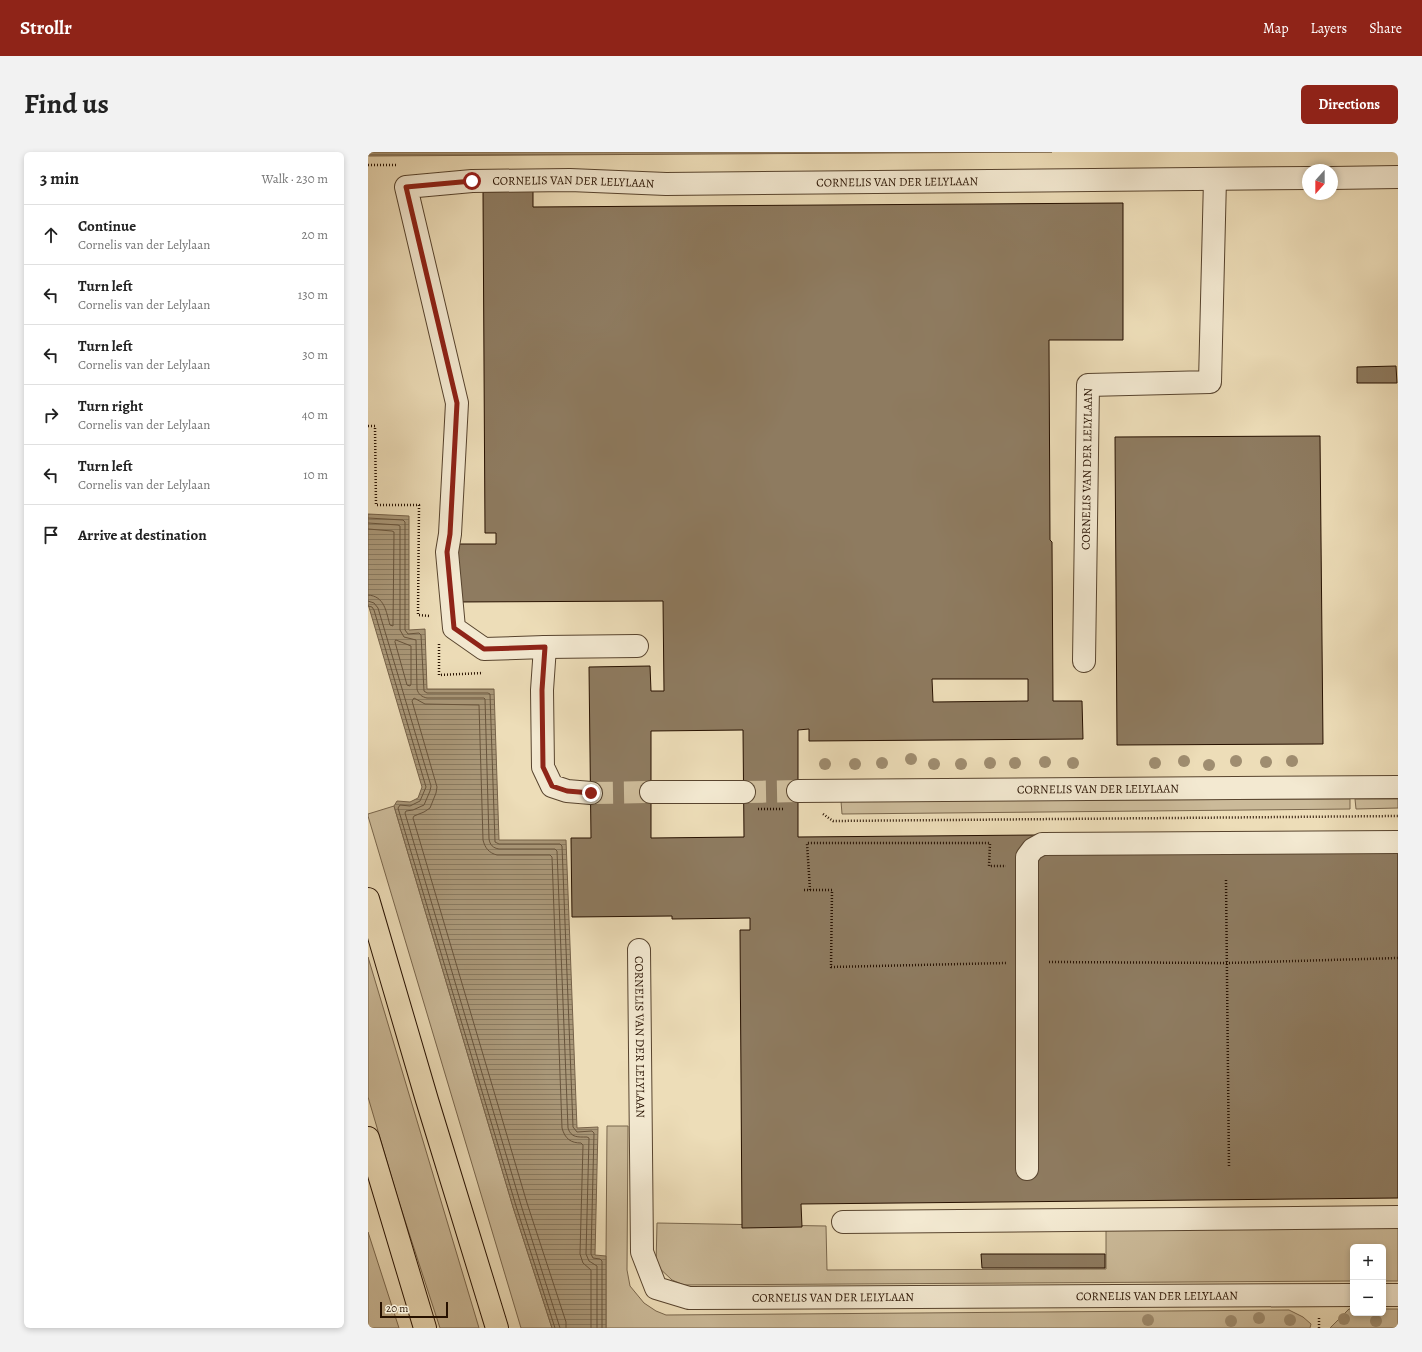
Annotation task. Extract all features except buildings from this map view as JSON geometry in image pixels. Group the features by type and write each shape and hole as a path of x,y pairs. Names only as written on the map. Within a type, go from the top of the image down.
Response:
{"highway":[{"path":"368,899 427,1100 497,1328"},
{"path":"368,1138 425,1328"}],"street":[{"path":"1338,178 1398,177"},
{"name":"CORNELIS VAN DER LELYLAAN","path":"637,646 484,649 454,628 447,552 450,534 457,403 406,187 472,181 570,180 674,184 1302,178"},
{"name":"CORNELIS VAN DER LELYLAAN","path":"1084,661 1088,385 1210,382 1214,179"},
{"path":"545,647 542,690 543,767 552,786 567,791 591,793"},
{"name":"CORNELIS VAN DER LELYLAAN","path":"795,800 1398,787"},
{"path":"651,792 749,801"},
{"path":"1027,1169 1027,857 1033,849 1042,844 1398,842"},
{"name":"CORNELIS VAN DER LELYLAAN","path":"639,950 642,1252 656,1288 689,1298 1350,1295"},
{"path":"843,1222 1398,1217"},
{"path":"1386,1295 1398,1295"}],"path":[{"path":"368,426 375,426 376,505 419,505 418,615 432,616"},
{"path":"439,638 439,675 489,673"},
{"path":"749,801 795,800"},
{"path":"821,813 833,821 1398,816"},
{"path":"1226,880 1229,1168"},
{"path":"804,890 832,890 831,967 1027,962 1227,963 1398,958"}],"shaded area":[{"path":"1350,799 1350,809 842,814 841,801"},
{"path":"1355,799 1398,799 1398,808 1356,809"},
{"path":"394,806 513,1207 552,1328 521,1328 368,816 368,814"},
{"path":"368,957 479,1328 440,1328 398,1199 368,1097"},
{"path":"607,1126 628,1126 627,1270 630,1286 644,1303 656,1311 666,1315 1289,1310 1303,1317 1311,1324 1310,1328 606,1328"},
{"path":"657,1223 826,1226 827,1270 1106,1269 1106,1230 1398,1228 1398,1281 1386,1281 1386,1244 1350,1244 1350,1281 684,1285 672,1280 656,1265"},
{"path":"368,1232 399,1328 368,1328"},
{"path":"1349,1309 1350,1316 1386,1316 1386,1309 1398,1309 1398,1328 1330,1328"}],"water":[{"path":"368,152 1052,152 368,156"},
{"path":"368,514 409,516 409,630 425,629 427,689 494,689 499,840 566,840 577,1128 598,1127 595,1255 606,1256 606,1328 552,1328 513,1207 394,806 397,801 410,802 418,798 422,787 368,604"}],"tunnel":[{"path":"744,792 798,791"},
{"path":"591,793 651,792"}],"route":[{"path":"472,181 406,187 457,403 450,534 447,552 454,628 484,649 545,647 542,690 543,767 552,786 567,791 591,793"}]}
